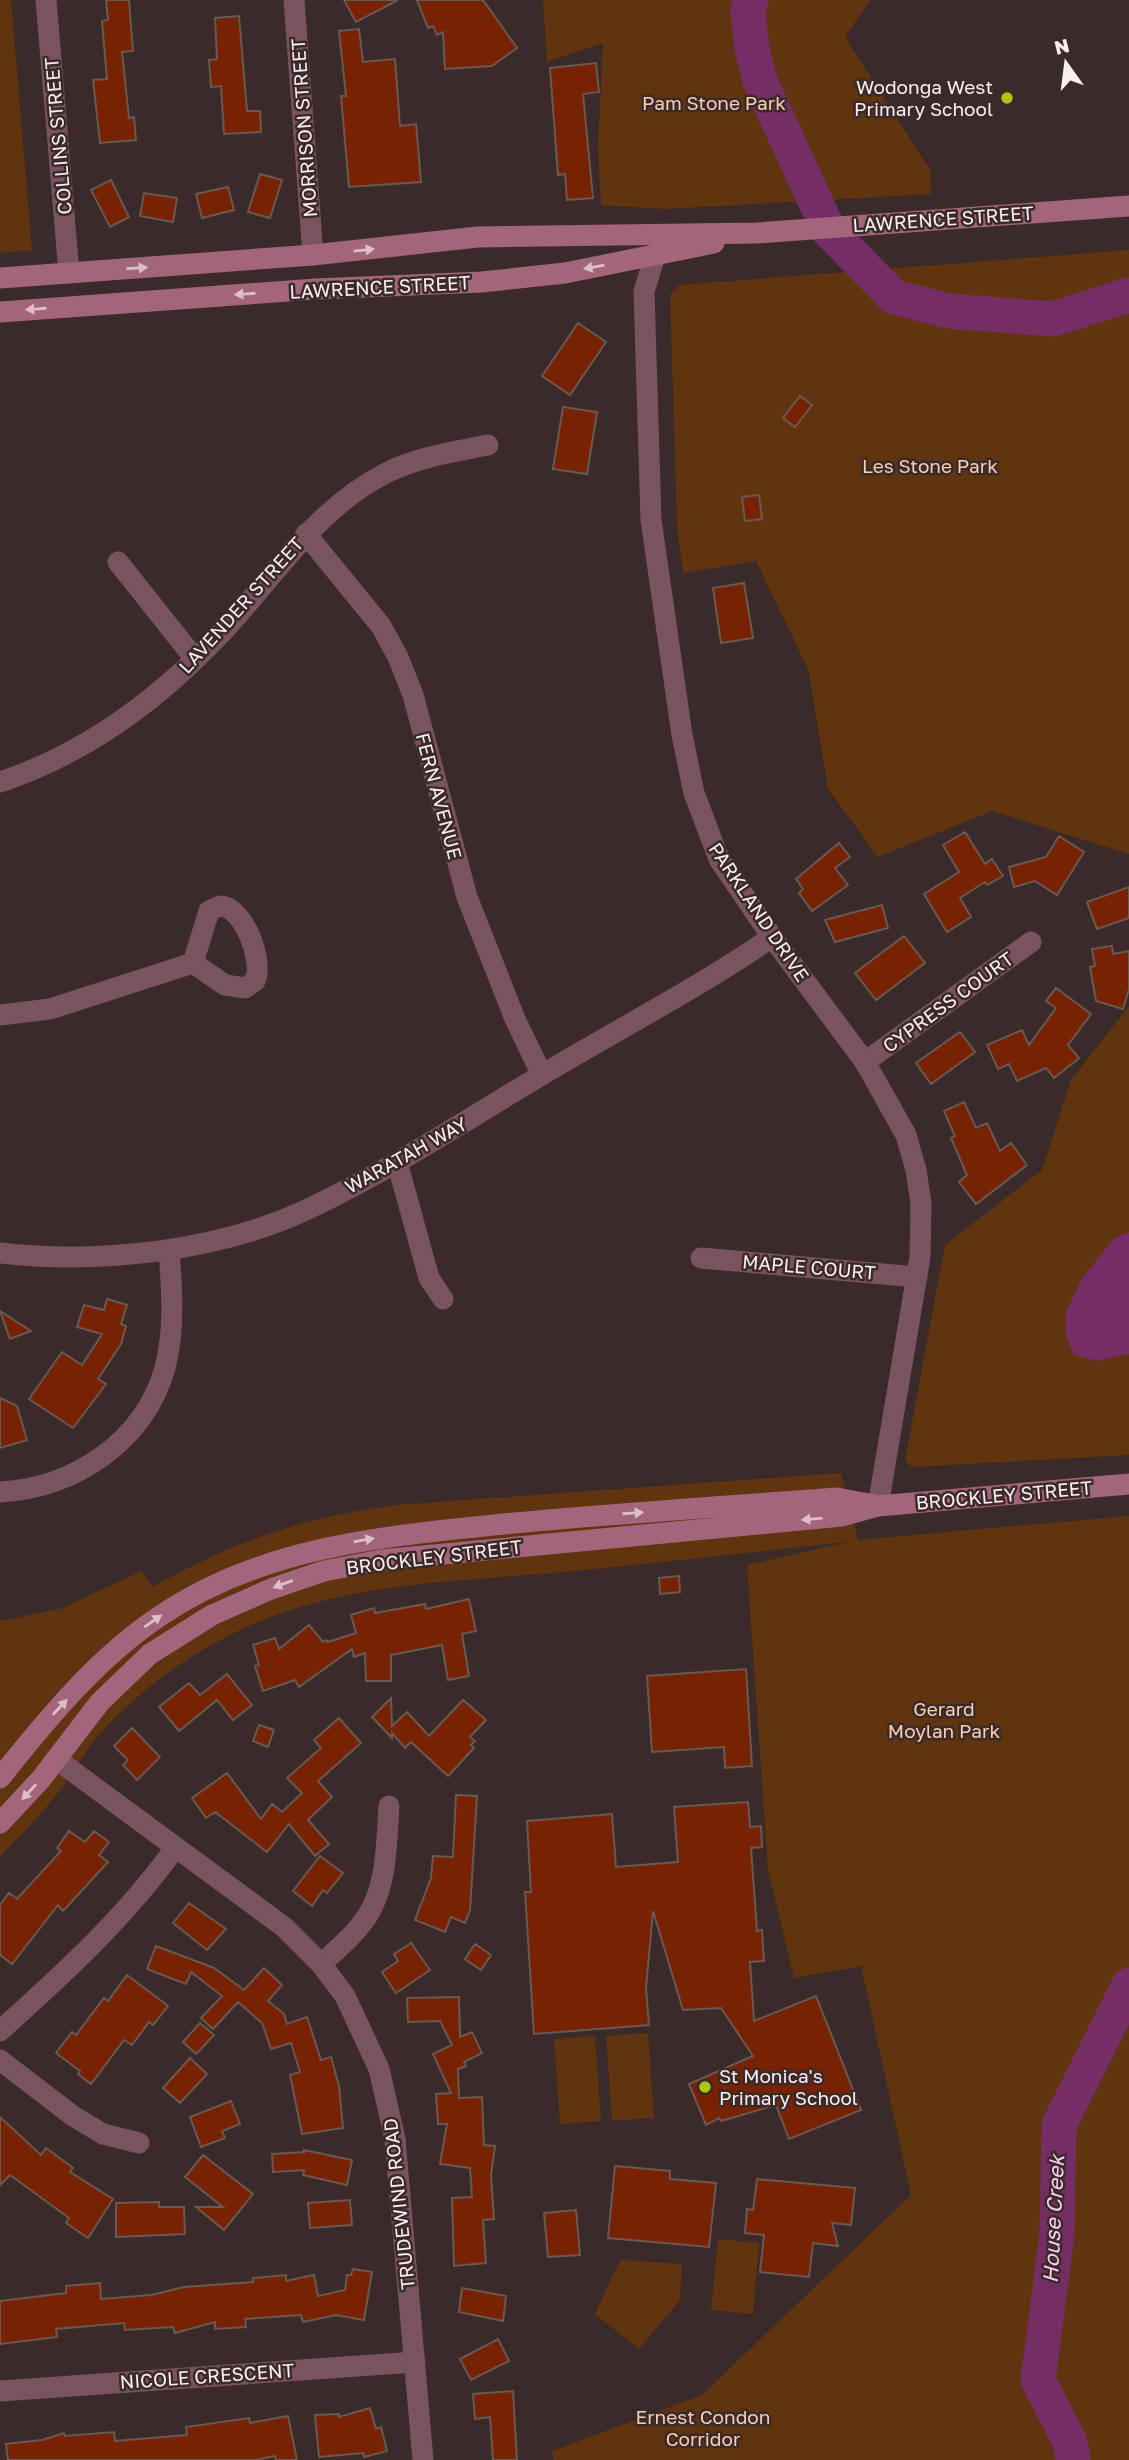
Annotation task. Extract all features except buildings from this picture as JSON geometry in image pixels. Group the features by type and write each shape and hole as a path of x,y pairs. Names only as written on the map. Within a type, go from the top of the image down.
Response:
{"main road":[{"name":"LAWRENCE STREET","path":"0,278 313,255 478,237 757,233 1129,206"},
{"name":"LAWRENCE STREET","path":"0,312 316,289 482,282 565,273 757,233"},
{"path":"642,235 655,256"},
{"path":"313,255 316,289"},
{"path":"69,273 72,306"},
{"name":"BROCKLEY STREET","path":"0,1823 56,1759 100,1702 150,1654 241,1600 324,1571 381,1560 842,1516 878,1506 1129,1484"},
{"name":"BROCKLEY STREET","path":"0,1778 29,1741 100,1664 144,1627 198,1593 290,1556 381,1536 565,1518 837,1498 878,1506"},
{"path":"565,1518 568,1542"},
{"path":"29,1741 56,1759"}],"street":[{"name":"COLLINS STREET","path":"46,0 69,273"},
{"name":"MORRISON STREET","path":"294,0 313,255"},
{"name":"PARKLAND DRIVE","path":"655,256 644,291 651,520 682,735 694,793 706,831 719,859 772,937 865,1062 906,1135 916,1170 921,1203 917,1277 878,1506"},
{"path":"626,262 644,291"},
{"name":"LAVENDER STREET","path":"0,782 27,773 98,736 156,696 226,628 306,534 332,510 387,472 427,456 488,445"},
{"name":"FERN AVENUE","path":"306,534 381,626 398,657 412,695 467,897 510,1008 542,1075"},
{"path":"118,562 195,659"},
{"name":"WARATAH WAY","path":"0,1253 41,1258 169,1250 304,1211 397,1162 772,937"},
{"name":"CYPRESS COURT","path":"865,1062 1031,942"},
{"path":"0,1015 50,1009 193,963"},
{"path":"397,1162 429,1278 443,1298"},
{"path":"0,1492 50,1485 77,1475 114,1447 149,1404 164,1369 171,1337 173,1303 169,1250"},
{"name":"MAPLE COURT","path":"701,1258 917,1277"},
{"name":"TRUDEWIND ROAD","path":"56,1759 284,1927 321,1964 350,2006 370,2046 385,2091 396,2139 423,2460"},
{"path":"321,1964 360,1927 375,1902 384,1861 388,1805"},
{"path":"0,2031 90,1949 127,1910 175,1848"},
{"path":"0,2060 73,2116 103,2134 139,2143"},
{"name":"NICOLE CRESCENT","path":"0,2391 415,2361"}],"green space":[{"path":"0,0 11,0 32,250 0,253"},
{"name":"Pam Stone Park","path":"543,0 870,0 845,37 930,170 931,194 665,209 601,205 598,147 603,43 547,62"},
{"name":"Les Stone Park","path":"1129,250 1129,854 992,811 878,857 828,789 808,669 756,561 683,573 677,526 670,295 679,285"},
{"path":"1129,1006 1129,1455 912,1467 905,1460 945,1245 1042,1170 1071,1080"},
{"name":"Gerard Moylan Park","path":"841,1473 858,1540 1129,1516 1129,2460 553,2460 552,2451 702,2395 911,2195 861,1966 794,1978 768,1871 747,1565 848,1542 600,1569 402,1586 352,1594 304,1606 255,1623 207,1648 158,1680 132,1702 93,1742 50,1802 0,1857 0,1621 63,1608 141,1571 152,1587 212,1556 270,1533 363,1510 397,1505"},
{"path":"648,2033 654,2118 612,2121 606,2036"},
{"path":"595,2036 601,2121 560,2124 554,2039"},
{"path":"718,2239 759,2243 753,2314 711,2310"},
{"path":"620,2260 682,2264 680,2300 639,2349 595,2314"}],"shaded area":[{"path":"1129,1232 1129,1354 1098,1361 1074,1355 1066,1337 1066,1312 1081,1280 1113,1239"}],"waterway":[{"name":"House Creek","path":"751,0 748,10 752,49 760,81 829,231 894,297 948,311 1053,319 1129,295"},
{"name":"House Creek","path":"1073,2460 1070,2442 1038,2380 1057,2234 1059,2125 1129,1985"}],"place":[{"name":"Wodonga West Primary School","path":"1007,98"},
{"name":"St Monica's Primary School","path":"705,2087"}],"park label":[{"name":"Ernest Condon Corridor","path":"703,2428"}]}
